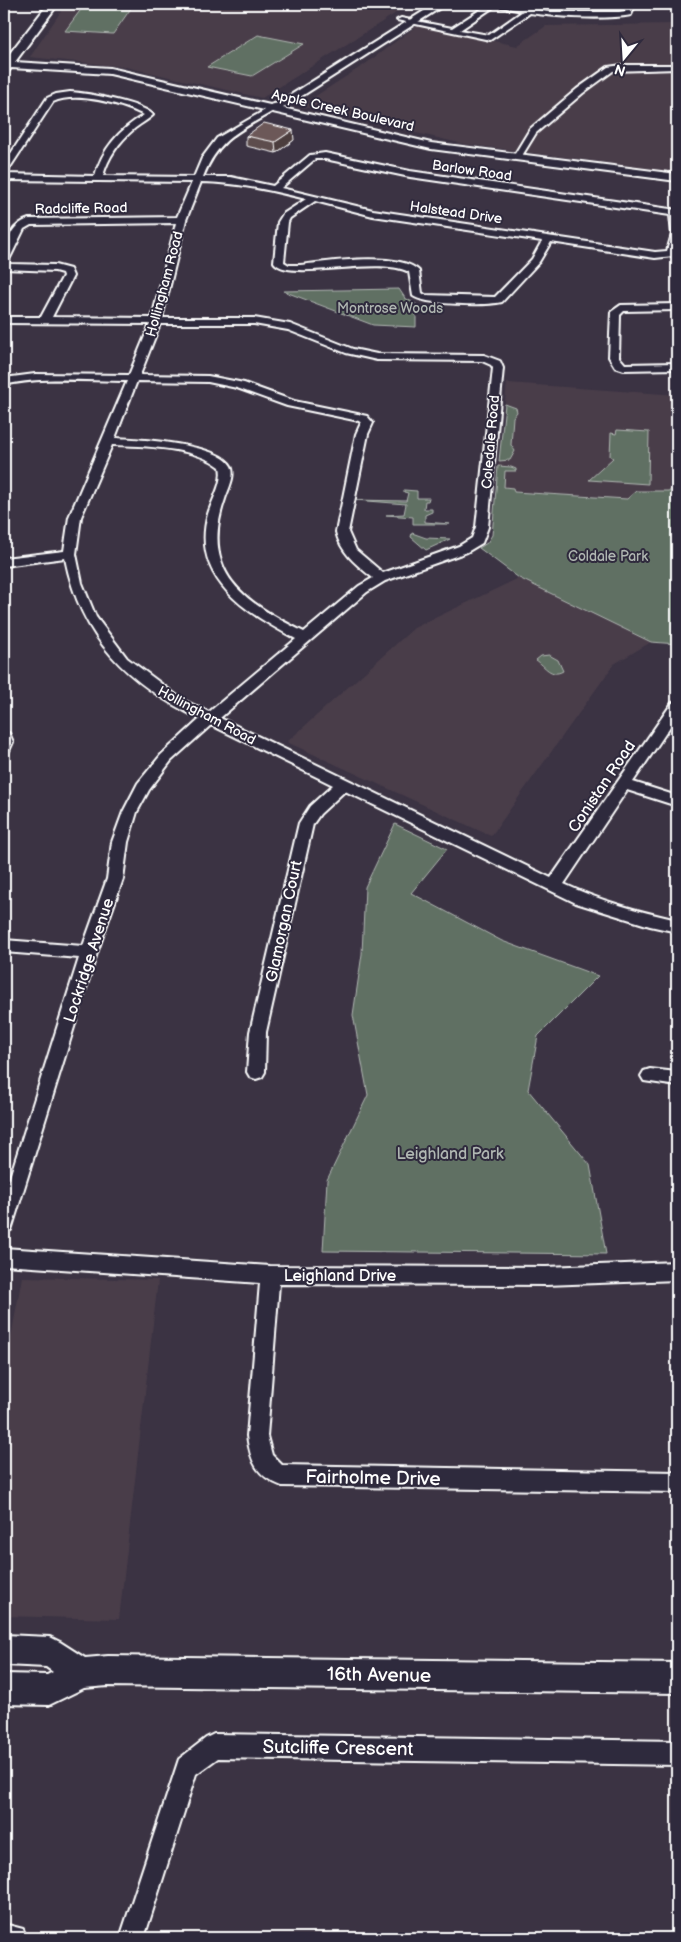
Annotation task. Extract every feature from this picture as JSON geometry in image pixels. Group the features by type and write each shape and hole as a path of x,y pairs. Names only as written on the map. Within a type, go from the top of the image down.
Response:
{"main road":[{"path":"5,66 14,58 54,4"},
{"path":"407,21 427,4"},
{"path":"272,108 273,103 407,21 441,4"},
{"name":"Apple Creek Boulevard","path":"5,66 110,71 431,146 677,178"},
{"path":"4,1650 50,1652 81,1672"},
{"name":"16th Avenue","path":"4,1689 48,1690 81,1672 677,1678"}],"street":[{"path":"453,31 494,4 549,14 619,14 628,13 631,6 635,4 677,5"},
{"path":"407,21 490,38 528,11"},
{"path":"517,157 533,131 580,91 611,69 622,67 677,67"},
{"path":"4,170 50,100 57,95 74,94 146,112 149,115 128,130 111,147 105,157 98,179"},
{"name":"Hollingham Road","path":"272,108 220,140 206,158 196,179 181,220 157,319 75,517 70,554 76,583 87,613 102,637 122,661 178,703 554,886 612,910 677,926"},
{"name":"Barlow Road","path":"274,189 313,157 325,156 410,174 676,213"},
{"name":"Halstead Drive","path":"4,177 230,180 373,213 664,255 670,254 675,247 676,213"},
{"path":"312,199 286,216 283,222 280,265 288,268 300,268 372,262 406,267 414,271 417,294 428,300 495,300 502,298 507,289 536,260 548,239"},
{"name":"Radcliffe Road","path":"44,320 68,276 67,271 55,268 7,267 4,262 20,227 29,222 181,220"},
{"path":"677,307 621,308 615,314 614,358 618,366 624,367 677,366"},
{"path":"4,320 157,319"},
{"name":"Coledale Road","path":"157,319 254,320 290,327 350,351 377,357 476,357 492,360 498,368 482,527 478,540 464,549 381,578 343,604 210,718"},
{"path":"4,382 19,377 188,378 218,381 240,385 291,404 363,418 367,423 362,434 342,532 346,545 352,553 381,578"},
{"path":"108,441 183,449 225,464 228,470 227,476 211,528 212,560 228,584 250,607 262,616 304,638"},
{"path":"4,562 70,554"},
{"name":"Conistan Road","path":"554,886 677,706"},
{"name":"Lockridge Avenue","path":"4,1224 89,953 115,879 120,842 130,812 143,787 166,758 210,718"},
{"path":"4,736 6,742 4,748"},
{"name":"Glamorgan Court","path":"256,1072 258,1032 306,823 315,810 343,784"},
{"path":"623,784 677,801"},
{"path":"4,946 89,953"},
{"path":"650,1076 677,1079"},
{"name":"Leighland Drive","path":"4,1256 270,1275 546,1276 677,1271"},
{"name":"Fairholme Drive","path":"270,1275 257,1436 259,1452 263,1462 271,1470 291,1477 677,1482"},
{"name":"Sutcliffe Crescent","path":"132,1938 187,1767 214,1746 677,1753"},
{"path":"4,1936 14,1938"}],"shaded area":[{"path":"66,4 410,4 262,98 126,67 30,57"},
{"path":"677,24 677,172 464,144 300,106 364,65 418,25 517,46 546,26"},
{"path":"507,383 677,395 677,491 636,491 627,499 496,491"},
{"path":"519,578 651,642 614,664 491,836 287,742 414,628"},
{"path":"22,1277 158,1280 119,1619 4,1616 4,1376"}],"green space":[{"path":"85,4 134,4 113,34 65,31"},
{"path":"258,35 304,44 252,76 207,67"},
{"name":"Montrose Woods","path":"399,289 405,298 416,304 416,327 373,325 283,291"},
{"path":"505,404 516,408 517,412 513,417 511,445 515,451 510,460 499,461"},
{"path":"617,430 649,432 648,484 589,480 613,458 610,456 611,433 616,434"},
{"name":"Coldale Park","path":"498,466 516,469 516,471 505,471 504,487 513,488 514,492 627,499 636,491 677,491 677,644 651,642 519,578 479,548 487,543 492,535"},
{"path":"404,490 417,491 417,498 429,498 428,501 425,501 424,509 432,509 432,512 425,515 425,522 450,524 413,524 413,517 386,515 404,514 406,504 355,500 406,501 408,493 404,492"},
{"path":"412,533 426,538 450,539 426,550 411,537"},
{"path":"549,655 558,660 563,671 559,673 552,672 536,660 541,656"},
{"name":"Leighland Park","path":"395,824 447,849 411,893 502,941 598,976 538,1036 528,1090 590,1165 606,1254 323,1251 327,1180 368,1095 353,1015 362,954 365,887"}],"building":[{"path":"264,123 293,130 275,142 246,136"}]}
